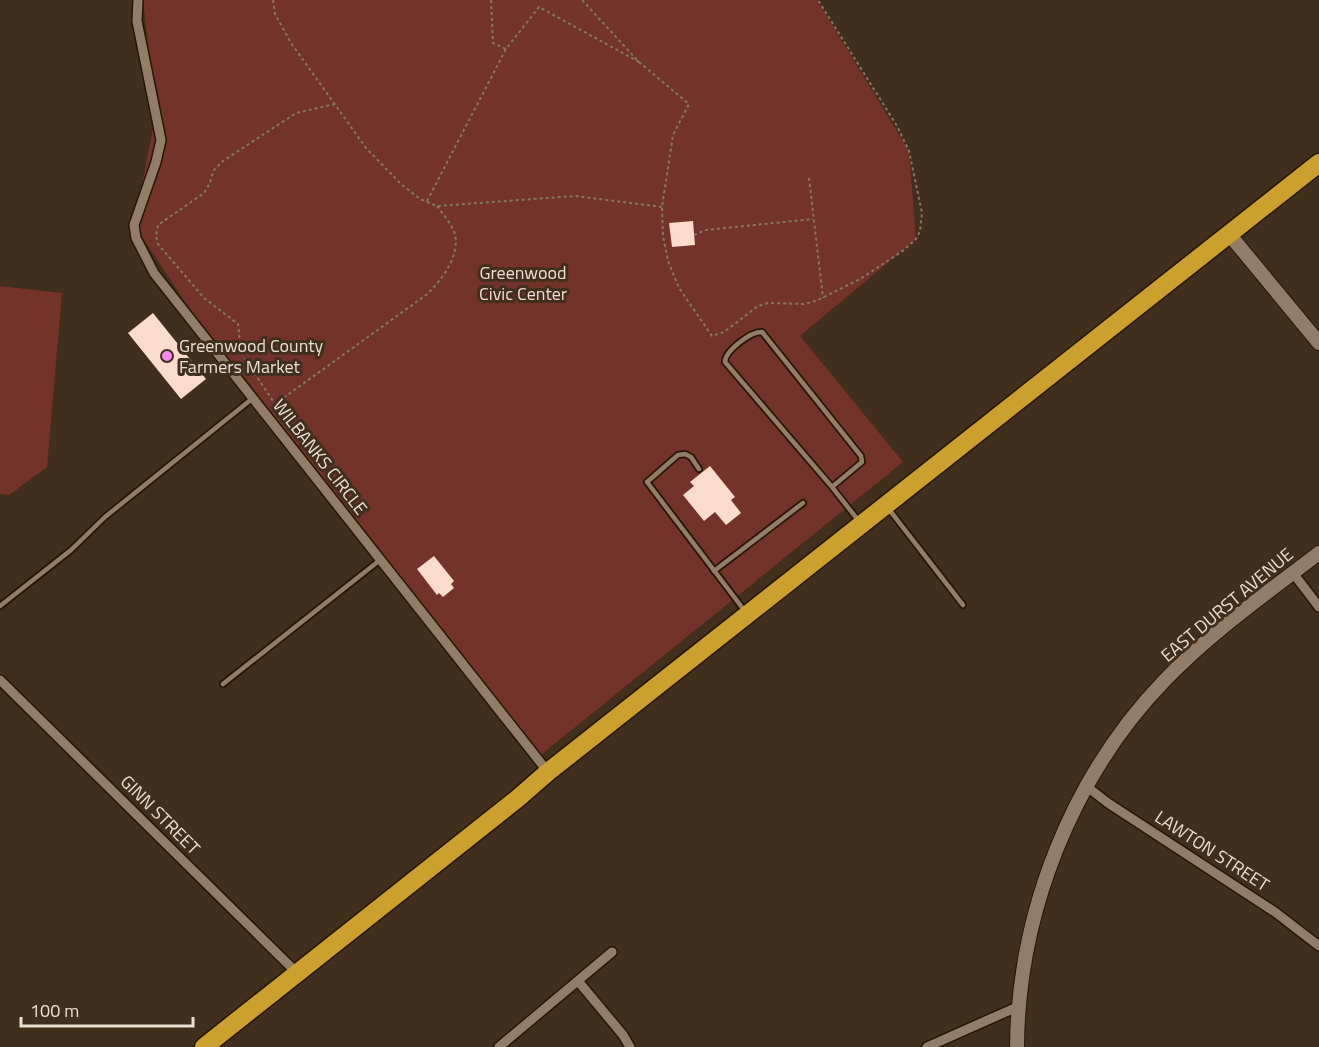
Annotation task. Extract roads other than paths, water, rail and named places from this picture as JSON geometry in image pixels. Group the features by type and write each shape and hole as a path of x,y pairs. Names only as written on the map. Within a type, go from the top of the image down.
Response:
{"highway":[{"path":"204,1047 1319,163"}],"street":[{"name":"WILBANKS CIRCLE","path":"138,0 137,21 161,140 156,162 134,225 136,238 154,273 548,772"},
{"path":"1229,234 1319,343"},
{"name":"EAST DURST AVENUE","path":"1017,1047 1017,1007 1028,944 1042,891 1060,840 1086,786 1127,725 1165,680 1212,636 1319,553"},
{"path":"1293,573 1319,607"},
{"name":"GINN STREET","path":"0,680 297,973"},
{"name":"LAWTON STREET","path":"1086,786 1108,803 1275,912 1319,946"},
{"path":"499,1047 612,952"},
{"path":"578,981 623,1035 630,1047"},
{"path":"927,1047 1017,1007"}],"lane":[{"path":"832,487 857,468 862,462 861,456 762,332 753,333 727,353 725,362 832,487 862,526"},
{"path":"0,606 71,550 105,517 253,398"},
{"path":"699,468 691,457 685,454 678,456 647,482 747,615"},
{"path":"714,571 803,503"},
{"path":"886,506 963,605"},
{"path":"223,684 380,560"}],"place":[{"name":"Greenwood County Farmers Market","path":"167,356"}],"park label":[{"name":"Greenwood Civic Center","path":"523,283"}]}
